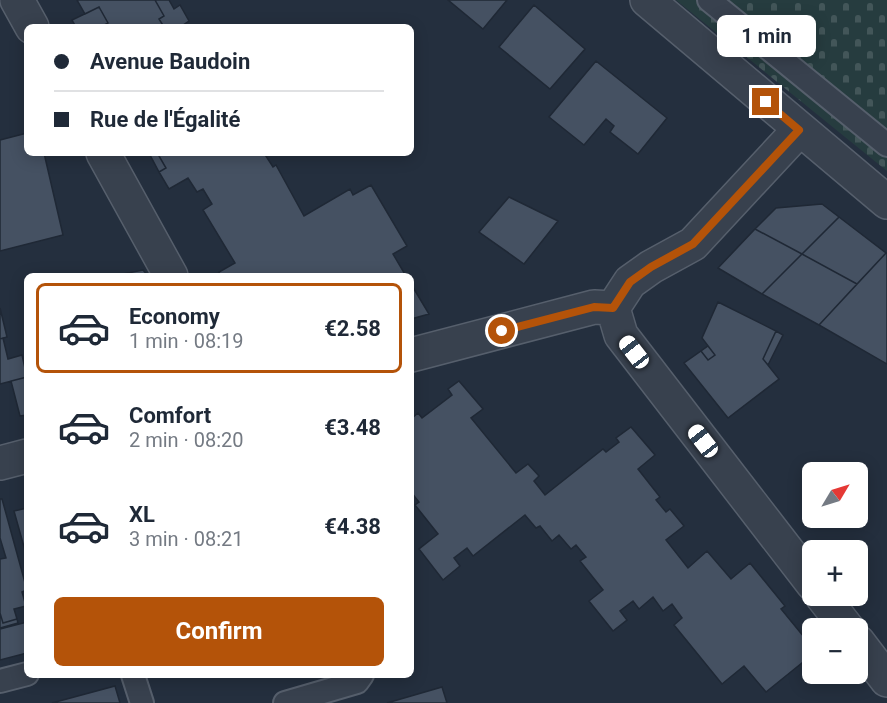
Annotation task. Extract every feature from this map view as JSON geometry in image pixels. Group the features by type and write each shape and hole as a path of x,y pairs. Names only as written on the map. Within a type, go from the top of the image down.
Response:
{"street":[{"path":"17,0 30,24"},
{"path":"647,0 887,202"},
{"path":"799,130 693,244 651,267 630,282 613,308 621,335 802,570"},
{"path":"105,156 169,273"},
{"path":"414,354 594,307 613,308"},
{"path":"0,463 24,457"},
{"path":"830,606 840,618"},
{"path":"868,655 887,680"}],"lane":[{"path":"709,0 884,137"},
{"path":"0,681 24,675"},
{"path":"134,678 142,703"},
{"path":"285,703 357,682 360,678"}],"green space":[{"path":"676,0 887,0 887,171"}],"building":[{"path":"77,0 155,0 164,16 159,19 162,24 106,24 108,23 99,7 85,14"},
{"path":"155,0 169,0 174,9 180,5 189,21 184,24 162,24 159,19 164,16"},
{"path":"448,0 507,0 483,29"},
{"path":"534,5 585,49 550,89 499,47"},
{"path":"99,7 108,23 74,24 72,20"},
{"path":"596,61 667,118 638,154 610,132 614,126 606,119 584,145 549,117"},
{"path":"24,134 24,156 45,156 63,235 0,251 0,140"},
{"path":"151,156 159,156 166,168 159,172"},
{"path":"159,156 266,156 273,167 276,165 304,216 350,189 353,195 371,185 407,246 393,254 404,273 220,273 235,263 203,210 212,204 203,189 197,192 188,178 169,189 159,172 166,168"},
{"path":"509,197 558,221 524,264 479,232"},
{"path":"822,204 839,217 802,254 755,229 776,208"},
{"path":"839,217 886,253 857,284 802,254"},
{"path":"755,229 802,254 762,294 718,268"},
{"path":"887,253 887,364 819,325"},
{"path":"802,254 857,284 819,325 762,294"},
{"path":"143,270 146,273 128,273"},
{"path":"414,289 429,314 414,318"},
{"path":"718,302 776,331 763,359 779,379 728,418 684,363 701,351 708,360 715,355 702,338"},
{"path":"0,308 7,337 0,339"},
{"path":"776,331 783,335 768,365 763,359"},
{"path":"3,338 8,359 22,355 24,378 0,384 0,339"},
{"path":"708,346 715,355 708,360 701,351"},
{"path":"24,378 24,415 20,416 11,381"},
{"path":"459,381 483,409 471,418 516,473 528,464 539,476 534,481 545,495 603,449 606,452 619,442 616,438 631,427 655,455 638,469 660,497 656,500 666,512 670,509 684,526 666,540 688,568 707,551 731,579 750,563 785,606 781,609 802,635 802,663 766,692 744,666 722,684 674,625 682,618 672,604 663,611 653,597 639,609 633,601 620,611 627,620 613,631 589,601 603,590 580,561 586,557 576,545 571,549 559,535 552,541 540,526 536,528 525,515 473,556 467,548 454,558 460,566 443,580 419,549 438,534 415,505 419,502 414,496 414,416 418,413 422,418 452,395 448,389"},
{"path":"0,499 2,499 24,579 24,591 22,592 24,606 14,609 17,619 3,623 0,613 0,559 6,558 0,538"},
{"path":"24,509 24,547 14,511"},
{"path":"0,613 3,623 17,619 18,623 0,628"},
{"path":"24,623 24,654 0,660 0,629"},
{"path":"115,686 120,703 52,703"},
{"path":"442,687 447,703 387,703"}],"route":[{"path":"502,331 594,307 613,308 630,282 651,267 693,244 799,130 766,102"}]}
